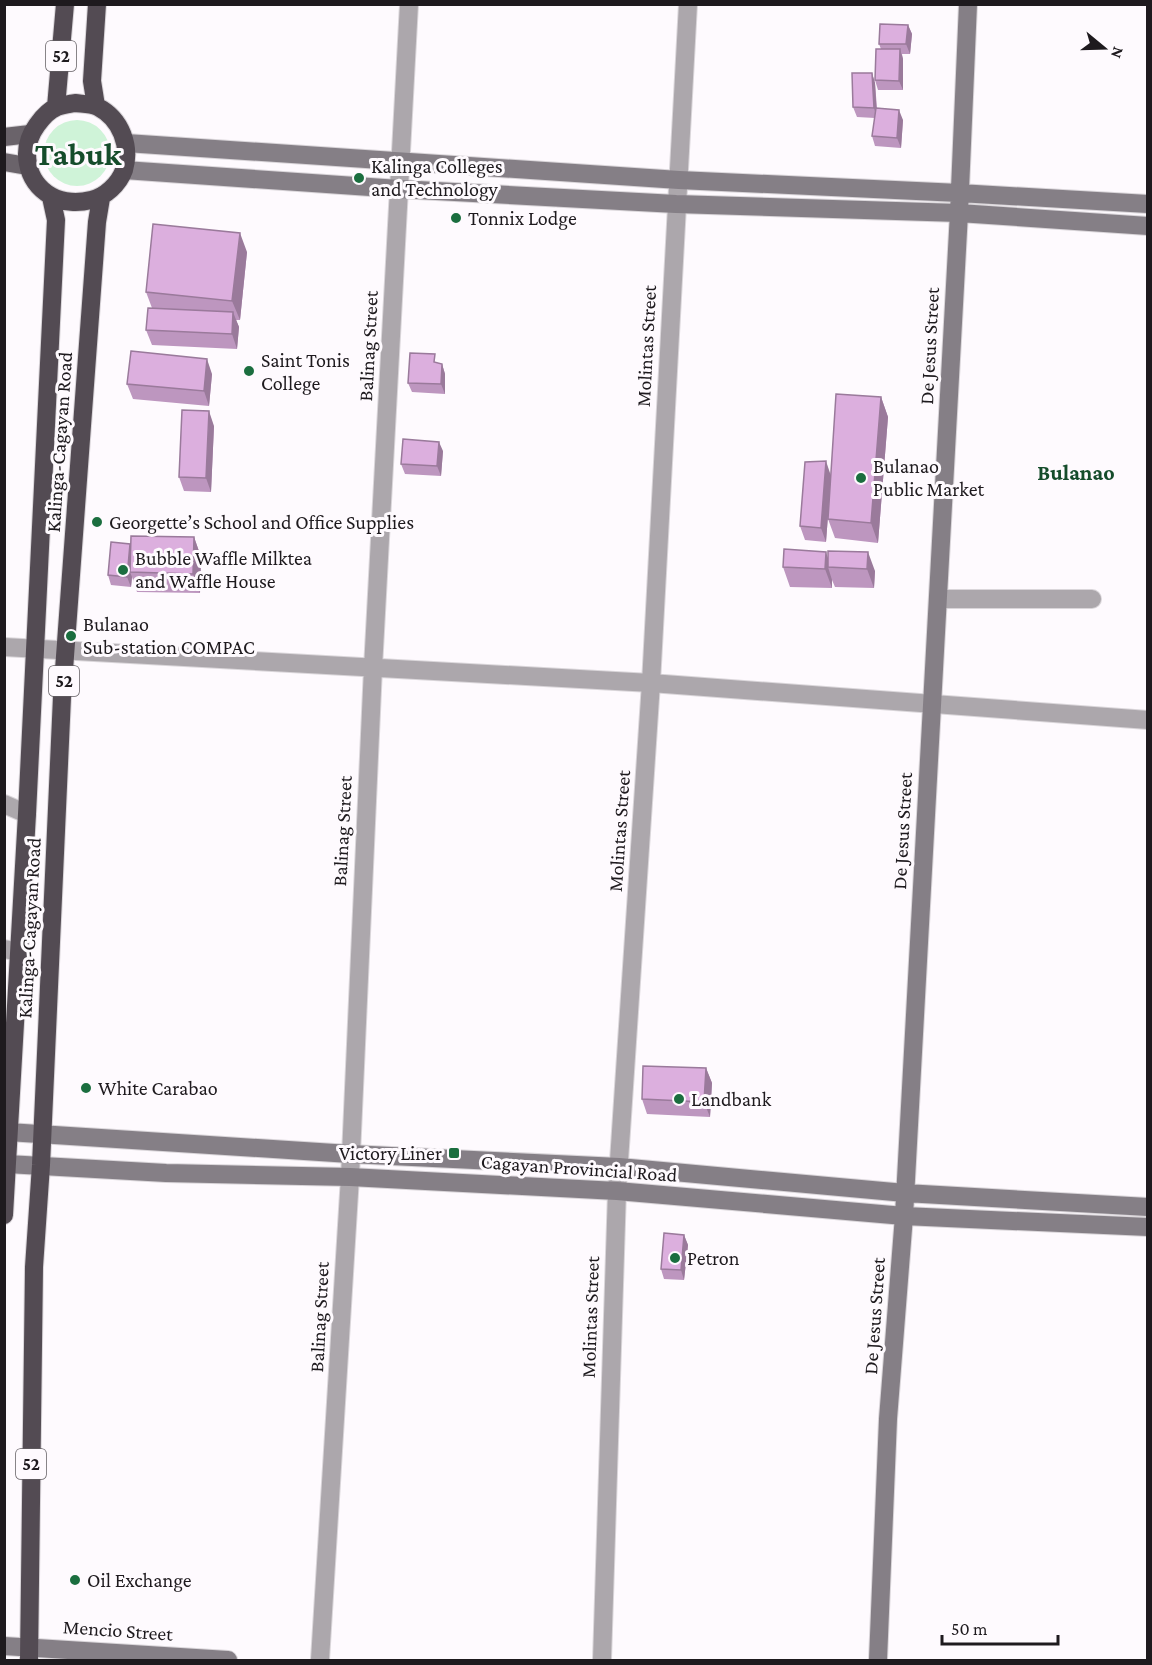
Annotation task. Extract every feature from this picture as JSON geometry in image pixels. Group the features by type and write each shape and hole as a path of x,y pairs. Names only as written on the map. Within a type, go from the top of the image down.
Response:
{"highway":[{"name":"52","path":"56,107 65,4"},
{"name":"52","path":"96,106 92,81 97,4"},
{"path":"75,103 96,106 119,126 126,143 124,170 113,188 101,198 76,203 51,197 36,182 27,166 30,134 44,116 56,107 75,103"},
{"name":"Kalinga-Cagayan Road","path":"4,1215 12,950 27,814 56,220 51,197"},
{"name":"Kalinga-Cagayan Road","path":"28,1653 34,1267 41,1166 63,697 97,222 101,198"}],"main road":[{"path":"4,137 30,134"},
{"path":"4,162 27,166"}],"street":[{"name":"Balinag Street","path":"320,1660 350,1177 373,668 409,4"},
{"name":"Molintas Street","path":"602,1660 617,1191 651,683 688,4"},
{"name":"De Jesus Street","path":"878,1660 888,1419 904,1216 959,213 968,4"},
{"path":"126,143 679,180 1148,204"},
{"path":"124,170 399,189 676,204 959,213 1148,226"},
{"path":"938,599 1092,599"},
{"path":"4,647 651,683 1148,720"},
{"path":"4,804 27,814"},
{"name":"Cagayan Provincial Road","path":"8,1132 350,1154 619,1167 905,1193 1148,1207"},
{"path":"166,1173 168,1141"},
{"name":"Cagayan Provincial Road","path":"7,1164 166,1173 350,1177 617,1191 904,1216 1148,1227"},
{"name":"Mencio Street","path":"4,1646 28,1653 228,1660"}],"green space":[{"path":"77,120 90,123 100,130 107,140 110,153 107,166 100,176 90,183 77,186 64,183 54,176 47,166 44,153 47,140 54,130 64,123"}],"building":[{"path":"880,24 908,25 906,44 879,44"},
{"path":"876,49 900,49 899,81 875,80"},
{"path":"852,73 872,73 874,108 853,107"},
{"path":"876,108 899,110 897,138 872,136"},
{"path":"153,224 240,233 232,301 146,292"},
{"path":"148,308 233,312 232,334 146,330"},
{"path":"131,351 207,359 204,391 127,384"},
{"path":"410,353 435,354 434,362 442,364 441,384 408,383"},
{"name":"Bulanao Public Market","path":"836,394 881,397 871,523 828,519"},
{"path":"182,410 209,411 206,478 179,477"},
{"path":"403,439 439,442 437,466 401,464"},
{"path":"826,461 821,528 800,526 805,462"},
{"path":"131,536 194,537 193,574 130,572"},
{"path":"111,542 130,544 127,577 108,575"},
{"path":"784,549 826,552 825,569 783,567"},
{"path":"828,551 868,552 867,569 828,567"},
{"path":"643,1066 706,1068 704,1102 642,1099"},
{"path":"664,1233 684,1235 681,1270 661,1269"}],"place":[{"name":"Kalinga Colleges and Technology","path":"359,178"},
{"name":"Tonnix Lodge","path":"456,218"},
{"name":"Saint Tonis College","path":"249,371"},
{"name":"Bulanao Public Market","path":"861,478"},
{"name":"Georgette’s School and Office Supplies","path":"97,522"},
{"name":"Bubble Waffle Milktea and Waffle House","path":"123,570"},
{"name":"Bulanao Sub-station COMPAC","path":"71,636"},
{"name":"White Carabao","path":"86,1088"},
{"name":"Landbank","path":"679,1099"},
{"name":"Victory Liner","path":"454,1153"},
{"name":"Petron","path":"675,1258"},
{"name":"Oil Exchange","path":"75,1580"}],"district":[{"name":"Tabuk","path":"78,154"},
{"name":"Bulanao","path":"1076,472"}]}
